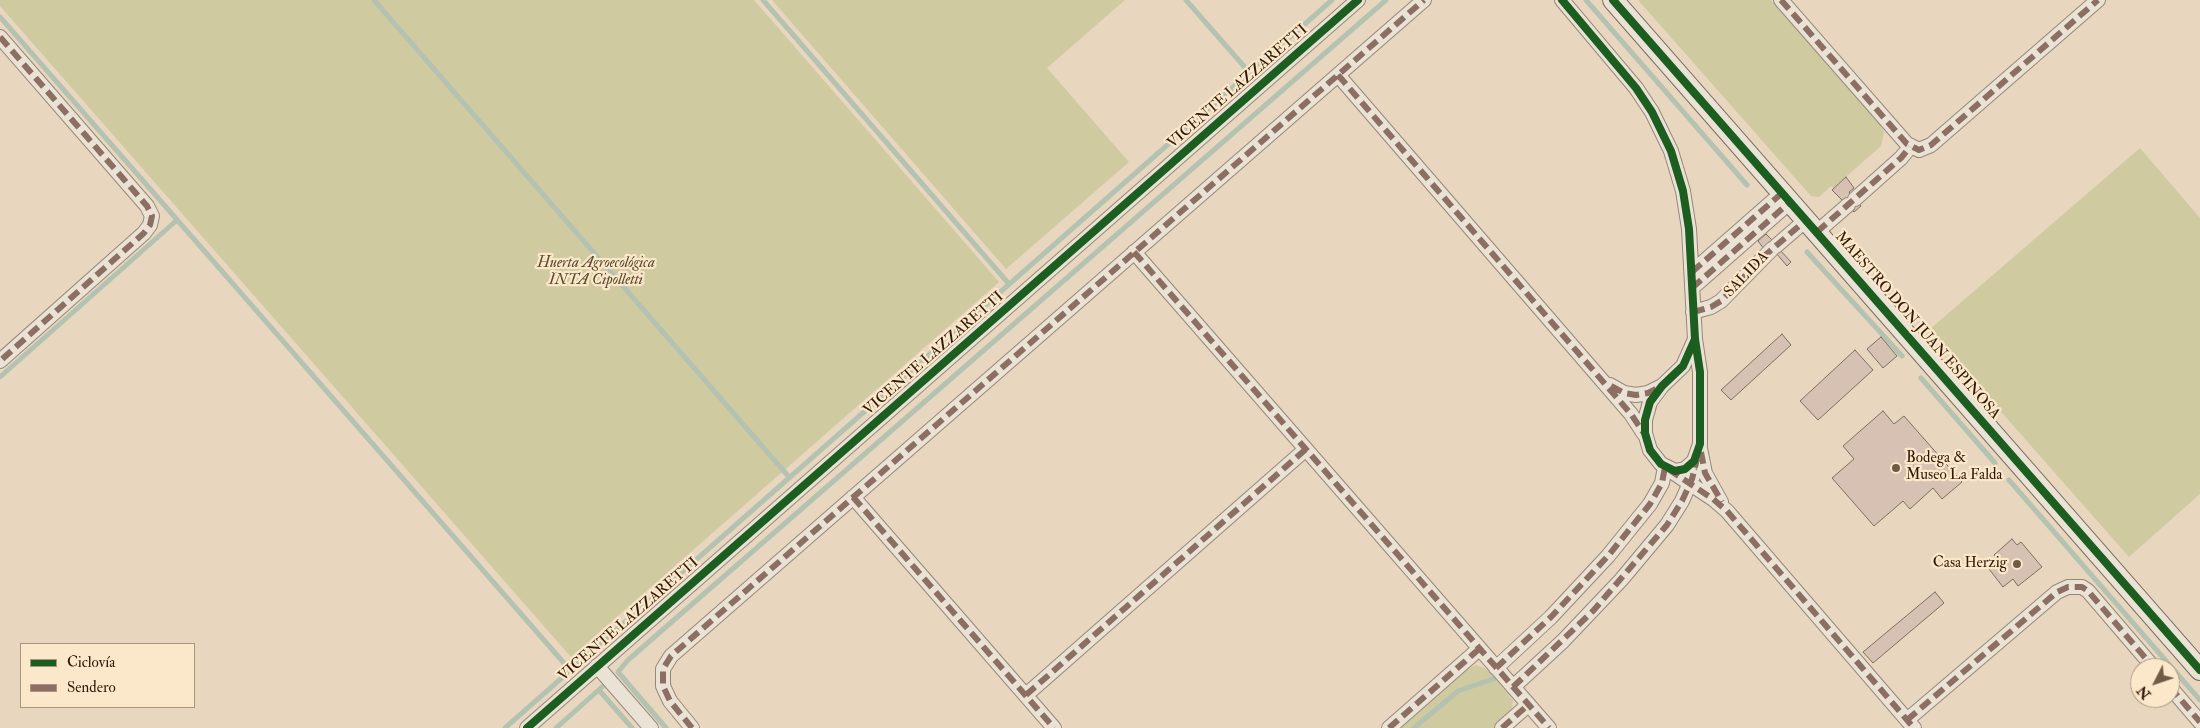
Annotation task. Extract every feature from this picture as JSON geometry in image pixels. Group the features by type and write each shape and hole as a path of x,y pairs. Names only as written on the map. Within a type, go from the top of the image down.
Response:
{"main road":[{"name":"MAESTRO DON JUAN ESPINOSA","path":"1613,0 2200,670"}],"street":[{"name":"VICENTE LAZZARETTI","path":"527,728 1358,0"},
{"path":"692,728 665,694 662,677 666,662 676,651 1424,0"},
{"path":"1513,688 1564,641 1621,580 1667,525 1690,484 1699,450 1700,372 1695,339 1689,229 1683,191 1666,138 1636,88 1562,0"},
{"path":"1781,0 1910,147 1918,150 1931,145 2098,0"},
{"path":"0,37 147,206 152,216 150,226 144,233 0,361"},
{"path":"1338,75 1635,419 1653,455 1665,467 1713,499 1732,516"},
{"name":"SALIDA","path":"1693,312 1711,308 1721,302 1774,247 1852,202 1901,158 1910,147"},
{"path":"1692,272 1786,198"},
{"path":"1692,288 1786,198"},
{"path":"1134,252 1548,728"},
{"path":"1646,439 1644,420 1647,408 1662,386 1686,362 1695,339"},
{"path":"1601,378 1618,390 1636,395 1648,393 1662,386"},
{"path":"1026,695 1306,449"},
{"path":"1665,467 1670,470 1680,471 1690,466 1699,450"},
{"path":"1699,450 1705,474 1732,516 1910,724 2057,592 2068,586 2082,587 2088,591 2145,658"},
{"path":"1496,668 1566,603 1618,545 1655,497 1665,467"},
{"path":"853,497 1054,728"},
{"path":"1389,728 1479,648"},
{"path":"597,666 651,728"},
{"path":"2180,699 2200,722"},
{"path":"1502,728 1528,705"}],"green space":[{"name":"Huerta Agroecológica INTA Cipolletti","path":"0,0 754,0 999,282 571,657 0,6"},
{"path":"772,0 1125,0 1047,68 1129,162 1006,269"},
{"path":"1638,0 1771,0 1880,124 1884,133 1881,146 1833,188 1831,186 1819,197 1811,196"},
{"path":"2140,148 2200,218 2200,494 2129,557 1929,330"},
{"path":"1476,665 1489,670 1513,700 1511,713 1494,728 1400,728 1467,670"}],"building":[{"path":"1846,177 1854,188 1849,192 1861,206 1854,212 1832,190"},
{"path":"1766,234 1773,241 1764,249 1758,241"},
{"path":"1780,250 1791,262 1787,266 1776,253"},
{"path":"1782,334 1791,345 1731,400 1721,390"},
{"path":"1881,337 1897,356 1883,368 1867,349"},
{"path":"1855,350 1873,370 1818,420 1800,401"},
{"name":"Bodega & Museo La Falda","path":"1883,411 1894,424 1904,416 1962,482 1942,499 1933,488 1910,509 1903,501 1874,526 1832,478 1854,459 1843,446"},
{"name":"Casa Herzig","path":"2012,539 2017,545 2021,542 2042,567 2018,586 2013,579 2003,587 1989,569 1999,561 1994,555"},
{"path":"1935,592 1944,603 1873,663 1863,652"}],"waterway":[{"path":"374,0 789,477"},
{"path":"763,0 1009,284"},
{"path":"1186,0 1249,72"},
{"path":"505,728 1332,0"},
{"path":"666,728 618,672 628,660 1386,0"},
{"path":"1586,0 1747,185"},
{"path":"0,17 570,670"},
{"path":"0,377 177,220"},
{"path":"1807,252 1902,356"},
{"path":"1921,378 1995,463"},
{"path":"2009,480 2200,700"},
{"path":"1414,728 1458,691 1496,678"},
{"path":"556,728 602,687"},
{"path":"599,690 632,728"}],"marked path":[{"path":"692,728 670,701 663,686 663,669 671,656 1424,0"},
{"path":"1781,0 1907,144 1919,150 1931,145 2098,0"},
{"path":"0,37 147,206 152,216 150,225 144,233 0,361"},
{"path":"1338,75 1631,414 1643,432"},
{"path":"1817,232 1901,158 1910,147"},
{"path":"1692,272 1782,193"},
{"path":"1692,288 1790,202"},
{"path":"1693,312 1711,307 1721,301 1763,257 1806,220"},
{"path":"1134,252 1549,728"},
{"path":"1611,386 1624,393 1636,395 1648,393 1658,388"},
{"path":"1026,695 1306,449"},
{"path":"1701,452 1705,473 1722,502"},
{"path":"1513,687 1593,611 1667,525 1682,501 1692,479 1697,459"},
{"path":"1496,668 1551,617 1608,556 1650,504 1662,483 1665,467 1713,499 1727,511 1914,728"},
{"path":"853,497 1054,728"},
{"path":"1907,720 2057,592 2068,587 2082,587 2088,591 2145,658"},
{"path":"1389,728 1479,649"},
{"path":"2180,699 2200,722"},
{"path":"1502,728 1528,705"}],"cycle path":[{"path":"527,728 1358,0"},
{"path":"1562,0 1636,88 1652,112 1671,151 1683,191 1689,229 1695,339 1700,372 1700,444 1694,461 1685,469 1675,471 1661,464 1650,450 1645,433 1645,420 1650,402 1662,386 1683,366 1695,339"},
{"path":"1613,0 2200,670"}],"place":[{"name":"Bodega & Museo La Falda","path":"1896,468"},
{"name":"Casa Herzig","path":"2017,564"}]}
